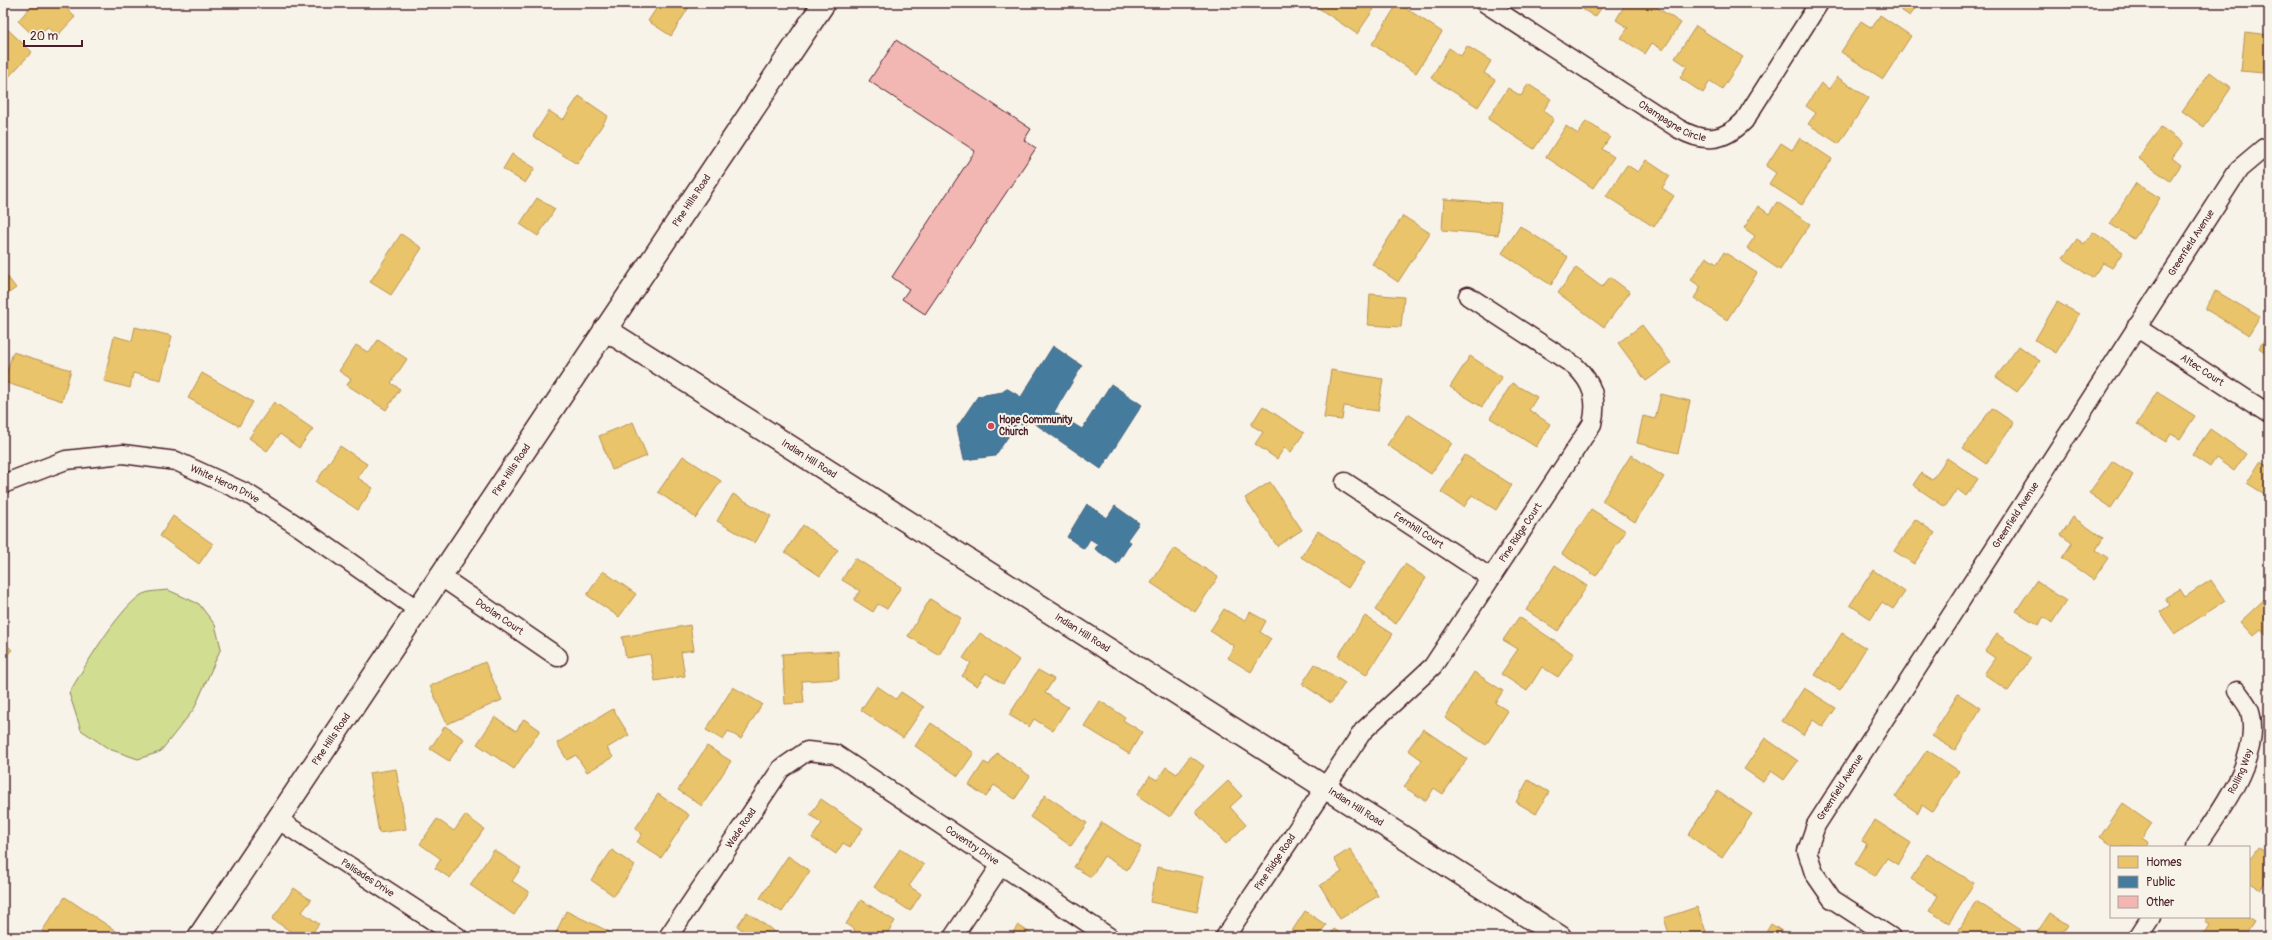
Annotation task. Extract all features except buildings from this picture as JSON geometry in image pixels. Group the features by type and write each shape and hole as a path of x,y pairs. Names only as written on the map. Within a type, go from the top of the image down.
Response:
{"main road":[{"name":"Pine Hills Road","path":"199,937 824,3"},
{"name":"Indian Hill Road","path":"605,329 1560,937"}],"street":[{"name":"Champagne Circle","path":"1484,3 1679,129 1689,134 1707,139 1726,135 1744,121 1819,3"},
{"name":"Greenfield Avenue","path":"1891,937 1832,899 1814,873 1807,851 1816,825 2239,169 2264,148 2269,147"},
{"name":"Pine Ridge Court","path":"1324,788 1363,731 1433,666 1586,435 1595,411 1595,399 1591,386 1575,366 1468,296"},
{"name":"Altec Court","path":"2136,327 2269,414"},
{"name":"White Heron Drive","path":"4,481 73,459 123,454 176,461 248,494 301,528 418,610"},
{"name":"Fernhill Court","path":"1345,482 1491,578"},
{"name":"Doolan Court","path":"440,576 558,657"},
{"name":"Rolling Way","path":"2197,846 2234,790 2252,744 2250,711 2237,691"},
{"name":"Wade Road","path":"668,937 781,769 807,751 834,754"},
{"name":"Coventry Drive","path":"834,754 1109,937"},
{"name":"Pine Ridge Road","path":"1226,937 1324,788"},
{"name":"Palisades Drive","path":"277,819 458,937"},
{"path":"953,937 1001,865"},
{"path":"2138,937 2150,918"}],"green space":[{"path":"168,590 199,604 215,625 221,648 194,709 160,752 138,759 109,749 81,730 69,693 112,626 132,603 141,595 150,592"}],"place":[{"name":"Hope Community Church","path":"991,426"}]}
